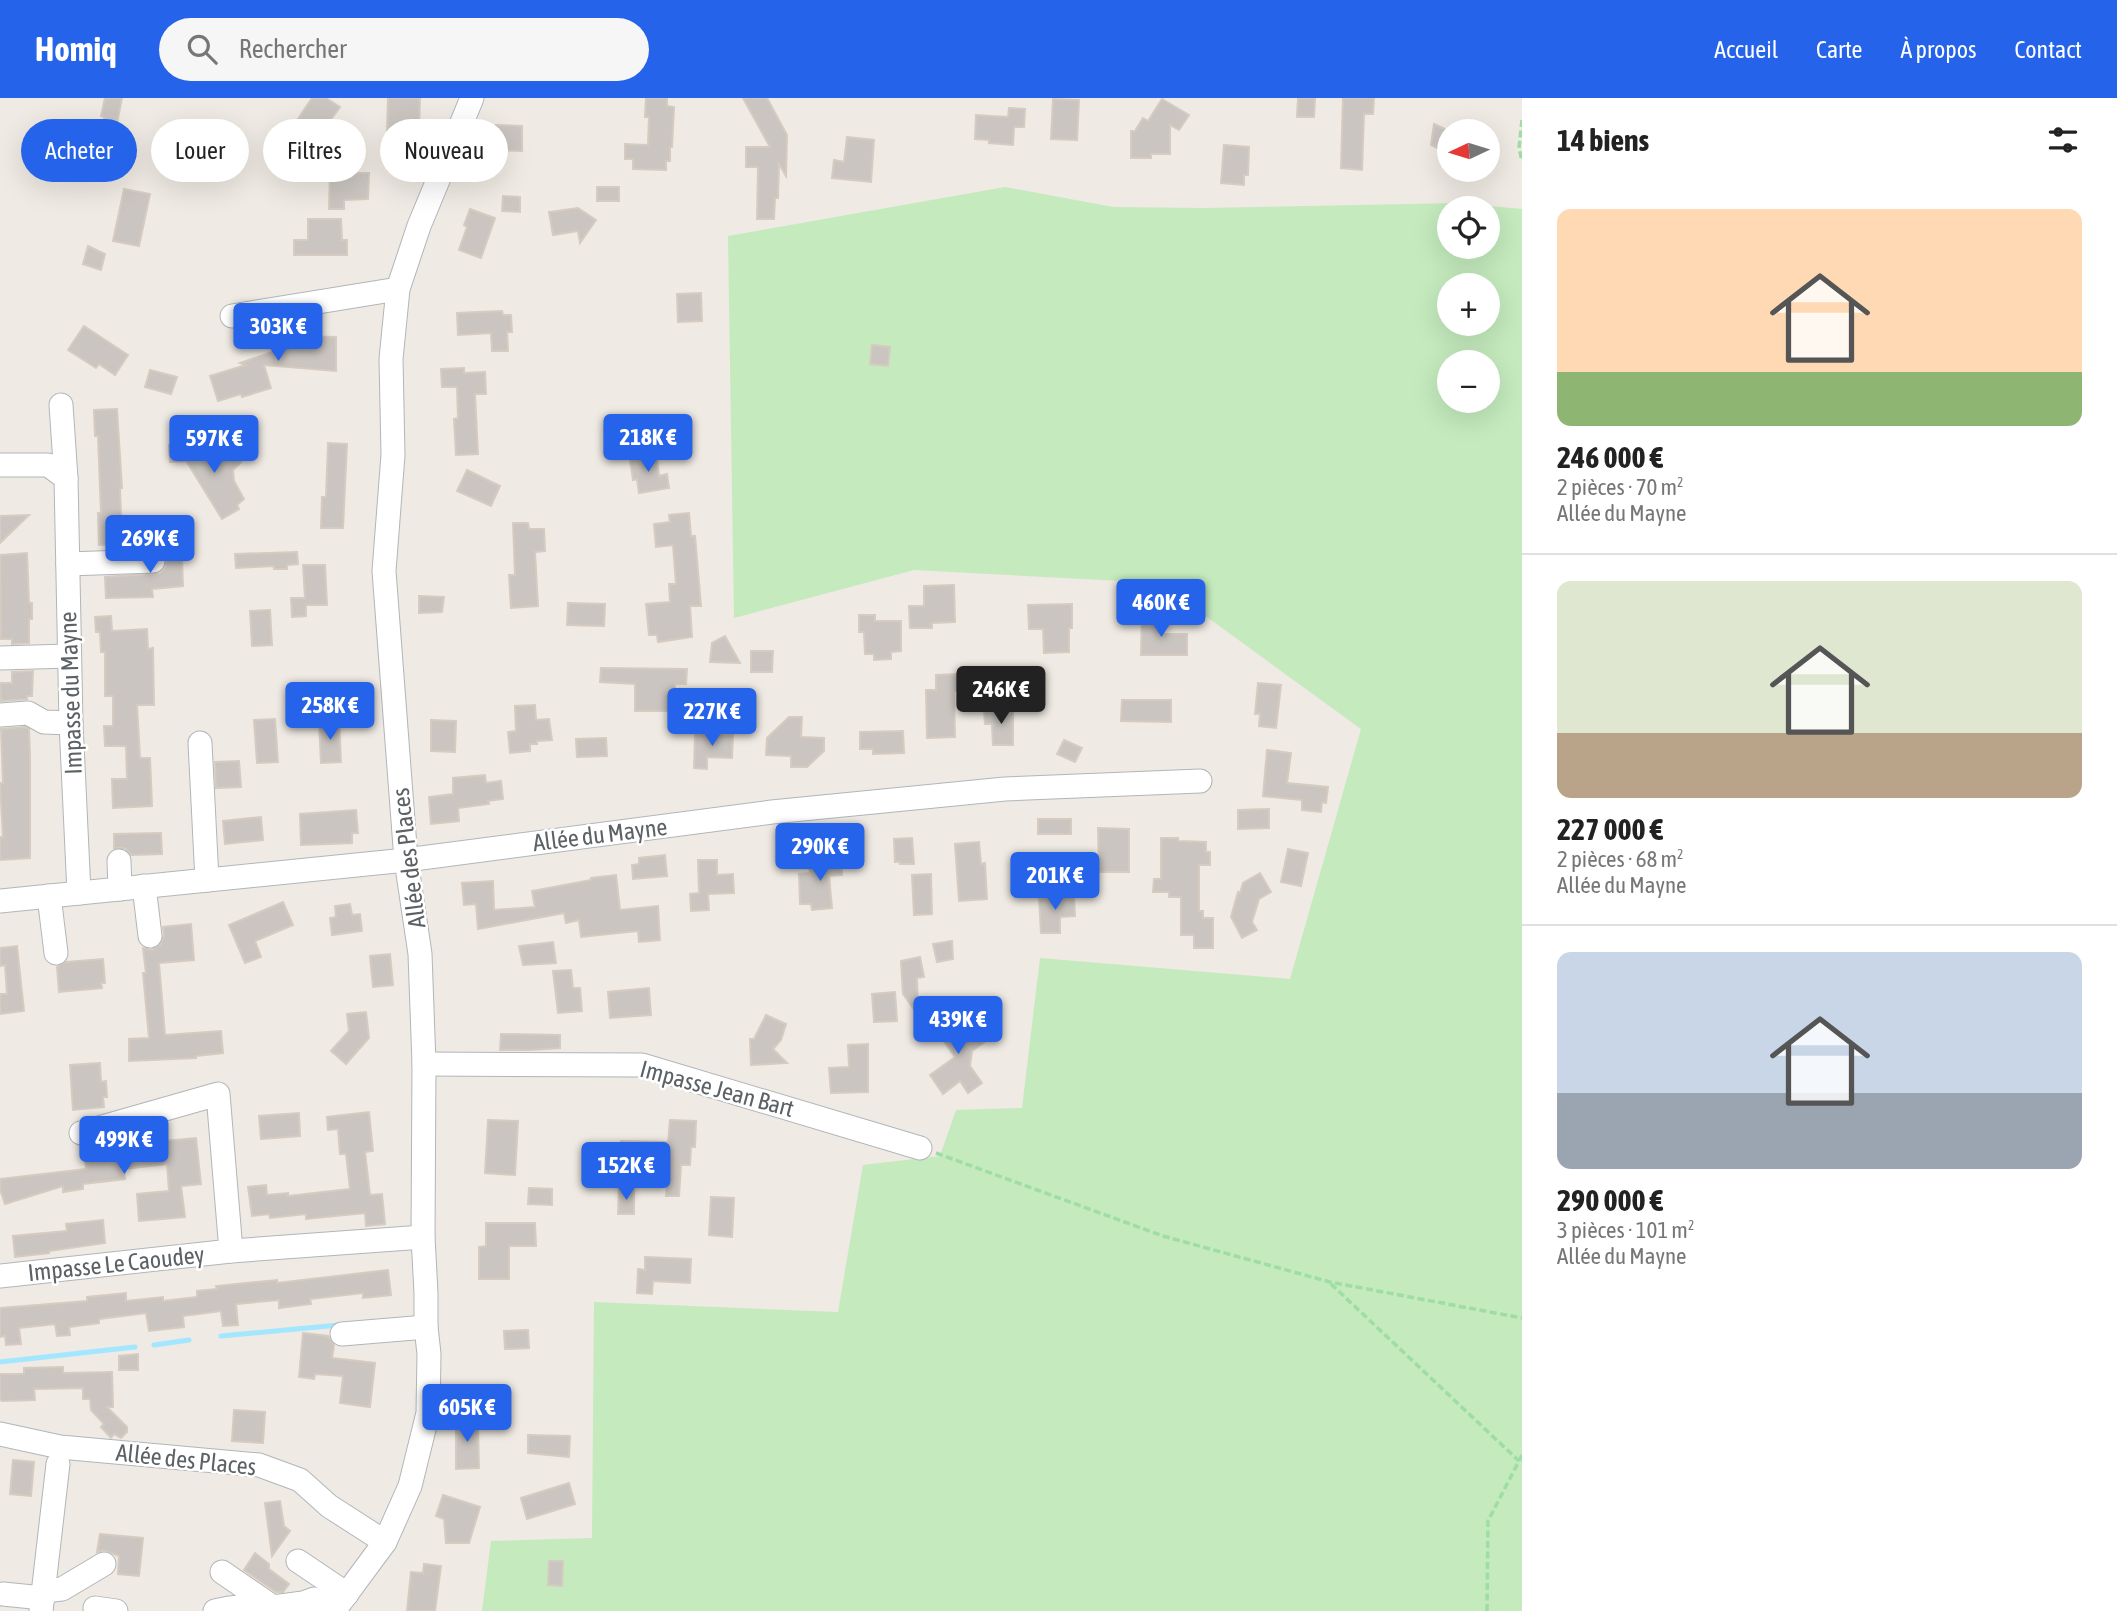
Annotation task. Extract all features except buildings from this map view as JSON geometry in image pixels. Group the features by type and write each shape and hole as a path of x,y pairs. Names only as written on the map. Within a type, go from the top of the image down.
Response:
{"street":[{"name":"Allée des Places","path":"339,1605 385,1542 410,1486 428,1413 420,954 406,860 384,571 393,455 391,359 398,289 419,226 472,98"},
{"path":"232,316 398,289"},
{"name":"Impasse du Mayne","path":"61,405 66,478 71,723 79,893"},
{"path":"0,465 48,465 66,478"},
{"path":"68,564 153,561"},
{"path":"0,648 69,652"},
{"path":"0,658 69,652"},
{"path":"0,715 28,713 44,722 71,723"},
{"path":"200,743 207,880"},
{"name":"Allée du Mayne","path":"0,901 406,860 772,812 991,790 1200,781"},
{"path":"119,861 120,889"},
{"path":"144,886 150,936"},
{"path":"49,896 56,953"},
{"name":"Impasse Jean Bart","path":"424,1064 642,1065 920,1148"},
{"name":"Impasse Le Caoudey","path":"81,1133 218,1094 231,1251"},
{"name":"Impasse Le Caoudey","path":"0,1276 231,1251 423,1237"},
{"path":"342,1334 426,1327"},
{"path":"0,1419 59,1449"},
{"path":"0,1434 59,1449"},
{"name":"Allée des Places","path":"59,1449 259,1465 300,1480 329,1506 385,1542"},
{"path":"42,1600 59,1449"},
{"path":"298,1561 339,1605"},
{"path":"3,1594 42,1600 104,1564"},
{"path":"222,1572 273,1607 314,1599 339,1605"},
{"path":"215,1611 247,1607 254,1611"}],"path":[{"path":"1522,120 1519,148 1522,161"},
{"path":"920,1148 1163,1236 1330,1282 1522,1318"},
{"path":"1330,1282 1519,1461"},
{"path":"1487,1611 1488,1521 1522,1455"}],"green space":[{"path":"1005,187 1113,207 1437,203 1437,259 1500,259 1500,207 1522,209 1522,1611 482,1611 491,1541 592,1538 594,1302 838,1312 863,1165 940,1156 956,1110 1022,1108 1040,958 1290,979 1361,729 1160,583 914,570 734,618 728,236"}],"waterway":[{"path":"221,1336 339,1325"},
{"path":"154,1345 189,1340"},
{"path":"0,1362 135,1347"}]}
